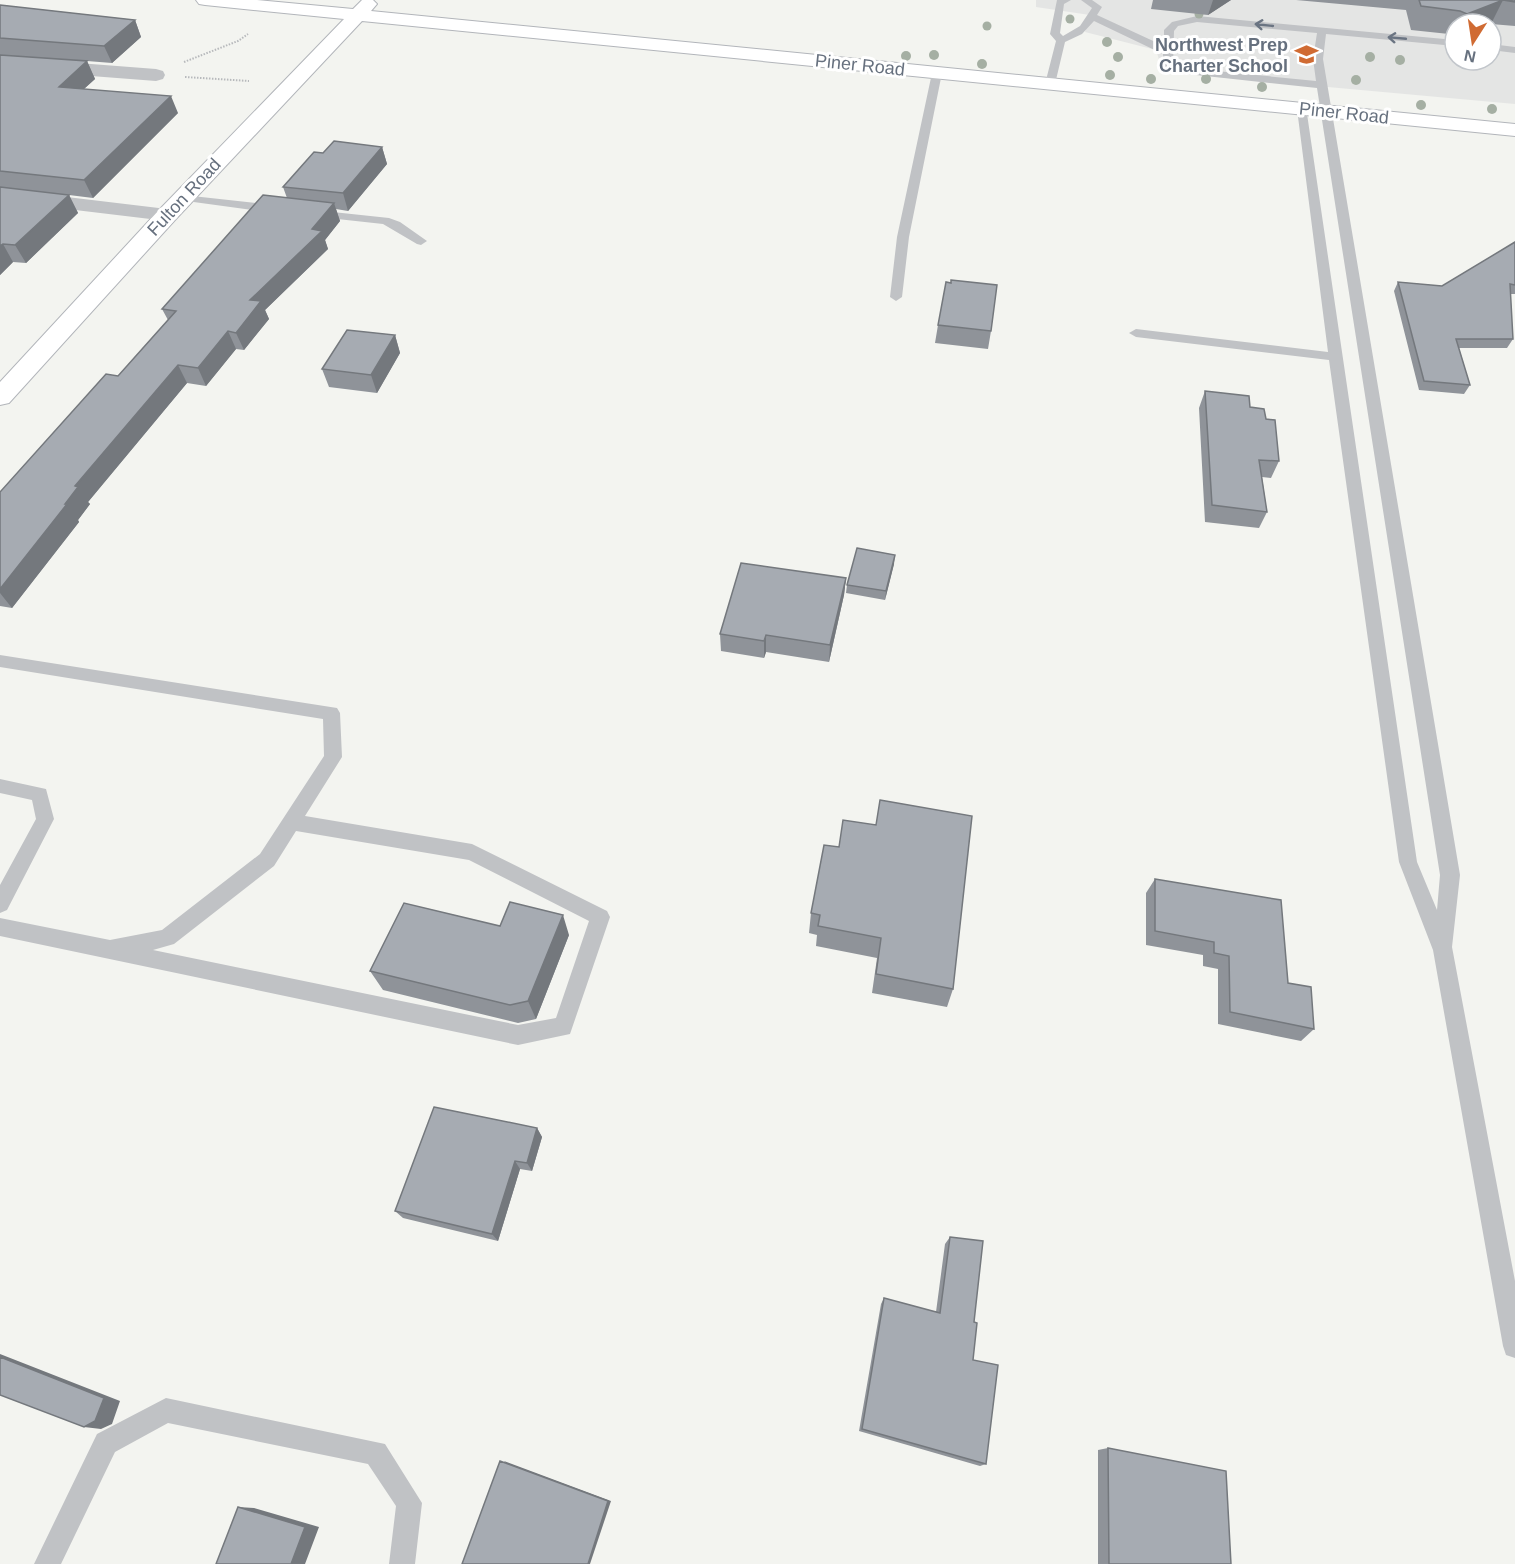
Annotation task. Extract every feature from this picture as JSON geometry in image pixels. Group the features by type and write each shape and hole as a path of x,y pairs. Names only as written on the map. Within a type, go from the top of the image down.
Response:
{"street":[{"name":"Piner Road","path":"206,0 1515,130"},
{"name":"Fulton Road","path":"0,397 167,215 371,0"},
{"path":"0,63 156,75"},
{"path":"0,195 167,215"}],"lane":[{"path":"1061,39 1055,34 1060,2 1066,0"},
{"path":"1061,39 1077,35 1092,16 1097,7 1086,0"},
{"path":"1092,16 1168,52"},
{"path":"1322,85 1173,70 1168,66 1169,30 1175,24 1197,19 1443,42"},
{"path":"1322,31 1318,59 1325,111 1450,875 1443,950"},
{"path":"1050,84 1061,39"},
{"path":"896,297 903,237 937,73"},
{"path":"1302,109 1335,357 1408,862 1443,950 1515,1346"},
{"path":"183,198 385,221 396,225 421,241"},
{"path":"1136,333 1335,357"},
{"path":"0,661 331,713 333,757 267,860 167,938 110,949"},
{"path":"0,786 40,794 45,819 0,904"},
{"path":"0,927 518,1035 563,1027 600,918 472,852 291,822"},
{"path":"47,1564 106,1443 166,1410 376,1453 409,1503 402,1564"}],"path":[{"path":"156,75 207,51 238,41 252,31"},
{"path":"156,75 289,86"}],"shaded area":[{"name":"Northwest Prep Charter School","path":"1036,0 1515,0 1515,104 1163,72 1156,50 1085,32 1090,15 1036,7"}],"building":[{"path":"1419,0 1503,0 1472,12 1421,6"},
{"path":"0,5 135,20 104,46 0,38"},
{"path":"0,55 87,61 59,87 171,96 84,180 0,171"},
{"path":"334,141 382,147 343,193 283,187 314,152 323,153"},
{"path":"0,187 69,195 15,245 0,246"},
{"path":"263,195 334,203 312,229 322,231 250,300 261,301 236,333 228,331 198,368 178,365 75,486 78,487 65,504 67,504 0,589 0,492 106,374 118,376 176,311 162,309"},
{"path":"1515,242 1515,285 1510,284 1513,339 1456,339 1470,385 1424,381 1398,282 1442,286"},
{"path":"951,280 997,285 991,331 938,325 946,282 951,283"},
{"path":"347,330 395,335 371,375 322,369"},
{"path":"1205,391 1249,396 1250,407 1264,409 1266,419 1275,420 1279,461 1259,460 1267,512 1212,505"},
{"path":"857,548 895,555 886,591 847,585"},
{"path":"741,563 846,578 830,645 766,635 764,641 720,634"},
{"path":"880,800 972,816 953,989 876,974 881,938 818,926 820,915 811,913 824,845 839,847 843,820 876,825"},
{"path":"1155,879 1281,900 1288,983 1311,987 1314,1029 1230,1012 1229,956 1214,953 1214,942 1155,931"},
{"path":"510,902 563,915 528,1001 510,1005 370,971 404,903 500,926"},
{"path":"434,1107 537,1128 527,1163 515,1161 492,1234 395,1211"},
{"path":"950,1237 983,1241 974,1322 977,1323 973,1360 998,1365 986,1464 862,1429 884,1298 940,1313"},
{"path":"0,1357 104,1398 95,1421 84,1427 0,1395"},
{"path":"1108,1448 1226,1471 1231,1564 1109,1564"},
{"path":"500,1461 608,1501 588,1564 462,1564"},
{"path":"238,1507 305,1527 291,1564 216,1564"}],"place":[{"name":"Northwest Prep Charter School","path":"1306,55"}]}
